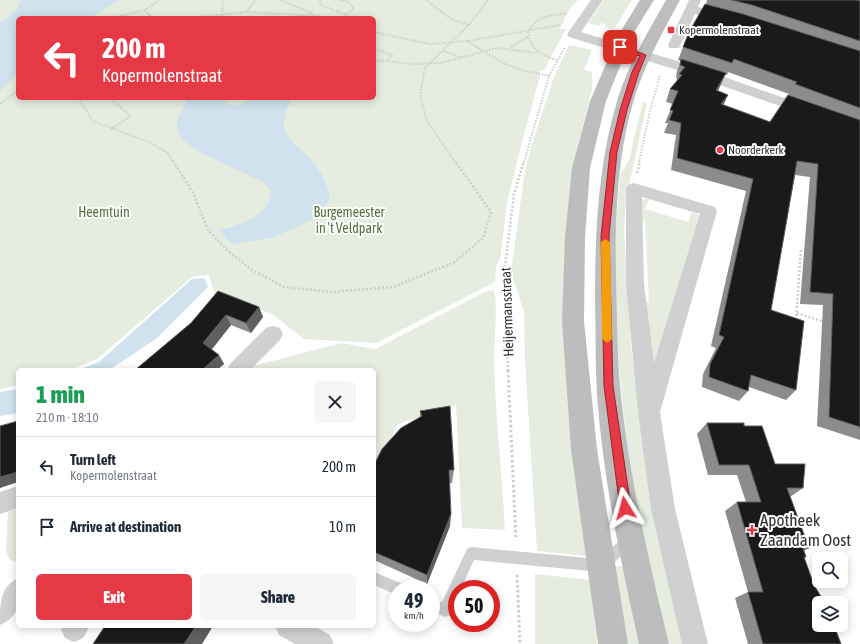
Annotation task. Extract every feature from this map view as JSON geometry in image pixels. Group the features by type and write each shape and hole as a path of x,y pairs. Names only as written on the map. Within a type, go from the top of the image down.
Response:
{"main road":[{"path":"613,644 584,449 573,320 575,238 581,168 592,120 598,101 620,47 647,0"},
{"path":"654,644 630,539 609,398 605,236 614,152 623,110 643,55 673,0"}],"street":[{"path":"597,0 580,25 620,47 823,116"},
{"path":"674,45 692,5 735,20"},
{"path":"649,412 709,211 634,189 635,284 649,412 663,509 695,644"},
{"path":"240,368 273,334"},
{"path":"0,503 16,498"},
{"path":"0,612 16,592"}],"lane":[{"path":"440,608 445,610 471,552 601,566 630,539"},
{"path":"376,579 388,584"}],"path":[{"path":"120,16 145,10 160,0"},
{"path":"222,16 223,0"},
{"path":"246,12 256,0"},
{"path":"280,0 319,16"},
{"path":"320,0 321,5 347,15 354,8 346,1 339,0"},
{"path":"426,0 447,17 458,23 470,26"},
{"path":"79,100 92,121 149,142 168,153 193,193 208,230 227,250 252,270 284,287 331,292 393,287 453,263 483,238 491,212 428,121 420,96 425,68 470,26 488,0"},
{"path":"145,10 150,16"},
{"path":"227,16 246,12 319,16"},
{"path":"537,53 528,37 528,31 535,21 543,17 570,13 580,25"},
{"path":"376,32 414,42 430,44 468,41 562,25 580,25"},
{"name":"Heijermansstraat","path":"520,644 504,275 514,194 549,76 557,60 580,25"},
{"path":"511,47 528,37"},
{"path":"468,41 503,63 521,70 549,76"},
{"path":"376,60 403,65 429,64 463,58 482,50 497,47 511,47 537,53 557,60"},
{"path":"376,49 392,55 386,62"},
{"path":"444,51 463,58"},
{"path":"634,189 650,111 666,62"},
{"path":"0,104 16,92"},
{"path":"111,129 130,116 113,100"},
{"path":"795,328 801,249"},
{"path":"797,313 832,324"}],"green space":[{"name":"Burgemeester in 't Veldpark","path":"0,0 578,0 569,9 560,29 566,29 544,70 541,70 539,75 540,76 507,203 500,259 496,266 495,282 376,343 304,339 272,314 214,292 209,275 192,277 97,359 74,368 16,368 16,385 0,389"},
{"path":"604,0 632,0 614,29 605,27 606,24 601,23 599,26 588,23"},
{"path":"569,45 592,50 584,70 592,72 592,90 578,145 571,205 581,522 586,556 537,551 525,361 524,312 511,272 524,177 531,147 554,77"},
{"path":"643,102 647,103 626,199 624,230 631,346 644,447 684,644 668,644 644,540 628,450 618,358 615,266 620,175 629,160"},
{"path":"649,199 645,209 688,222 692,212 699,215 702,219 654,365 642,302 649,302 645,221 637,220 641,201"},
{"path":"489,290 494,291 496,323 494,358 505,530 462,528 456,405 398,424 376,471 376,368 252,368 254,366 341,343 375,349"},
{"path":"16,510 16,562 9,559 6,550 8,512"},
{"path":"623,566 639,644 628,644 614,567"},
{"path":"535,574 590,580 597,644 535,644"}],"water":[{"path":"21,0 118,0 94,16 16,16 16,75 0,91 0,23 16,10"},
{"path":"187,100 225,100 229,104 236,106 249,100 291,100 285,118 285,131 291,140 308,156 324,179 330,200 315,218 293,229 270,238 232,244 219,230 244,222 260,213 269,200 271,191 263,182 198,151 182,140 178,131 177,120"},
{"path":"204,278 208,287 156,339 112,368 83,368 99,362 192,279"},
{"path":"16,389 16,413 0,416 0,392"}],"building":[{"path":"731,0 860,1 860,41 752,5"},
{"path":"705,4 743,14 860,51 860,108 795,84 797,82 734,59 732,63 683,47 689,32"},
{"path":"681,59 726,73 716,90 728,95 721,104 770,122 788,95 860,120 860,427 829,417 833,294 810,292 818,164 797,161 771,310 804,321 796,390 751,375 748,391 709,377 710,364 724,337 719,335 753,179 677,158 681,123 669,120 673,111 670,110 678,91 670,89 682,75 679,74 685,67 680,65"},
{"path":"218,291 259,307 246,323 226,315 203,343 219,355 204,368 137,368 191,323"},
{"path":"450,406 454,470 449,470 451,514 427,575 376,553 376,461 382,449 401,428 422,416 420,411"},
{"path":"16,422 16,473 0,477 0,426"},
{"path":"707,423 744,423 744,426 762,426 775,464 805,464 803,488 787,488 809,548 803,548 806,557 804,557 812,579 812,588 816,588 821,596 812,596 812,632 837,632 841,644 763,644 748,592 763,592 737,502 761,502 749,465 719,465"},
{"path":"104,628 195,628 184,644 93,644"}],"slow traffic":[{"path":"605,242 607,339"}],"place":[{"name":"Kopermolenstraat","path":"671,30"},
{"name":"Noorderkerk","path":"720,150"},
{"name":"Apotheek Zaandam Oost","path":"752,530"}],"route":[{"path":"620,47 643,55 623,110 614,152 605,236 608,386 625,508"}],"park label":[{"name":"Heemtuin","path":"104,212"}]}
